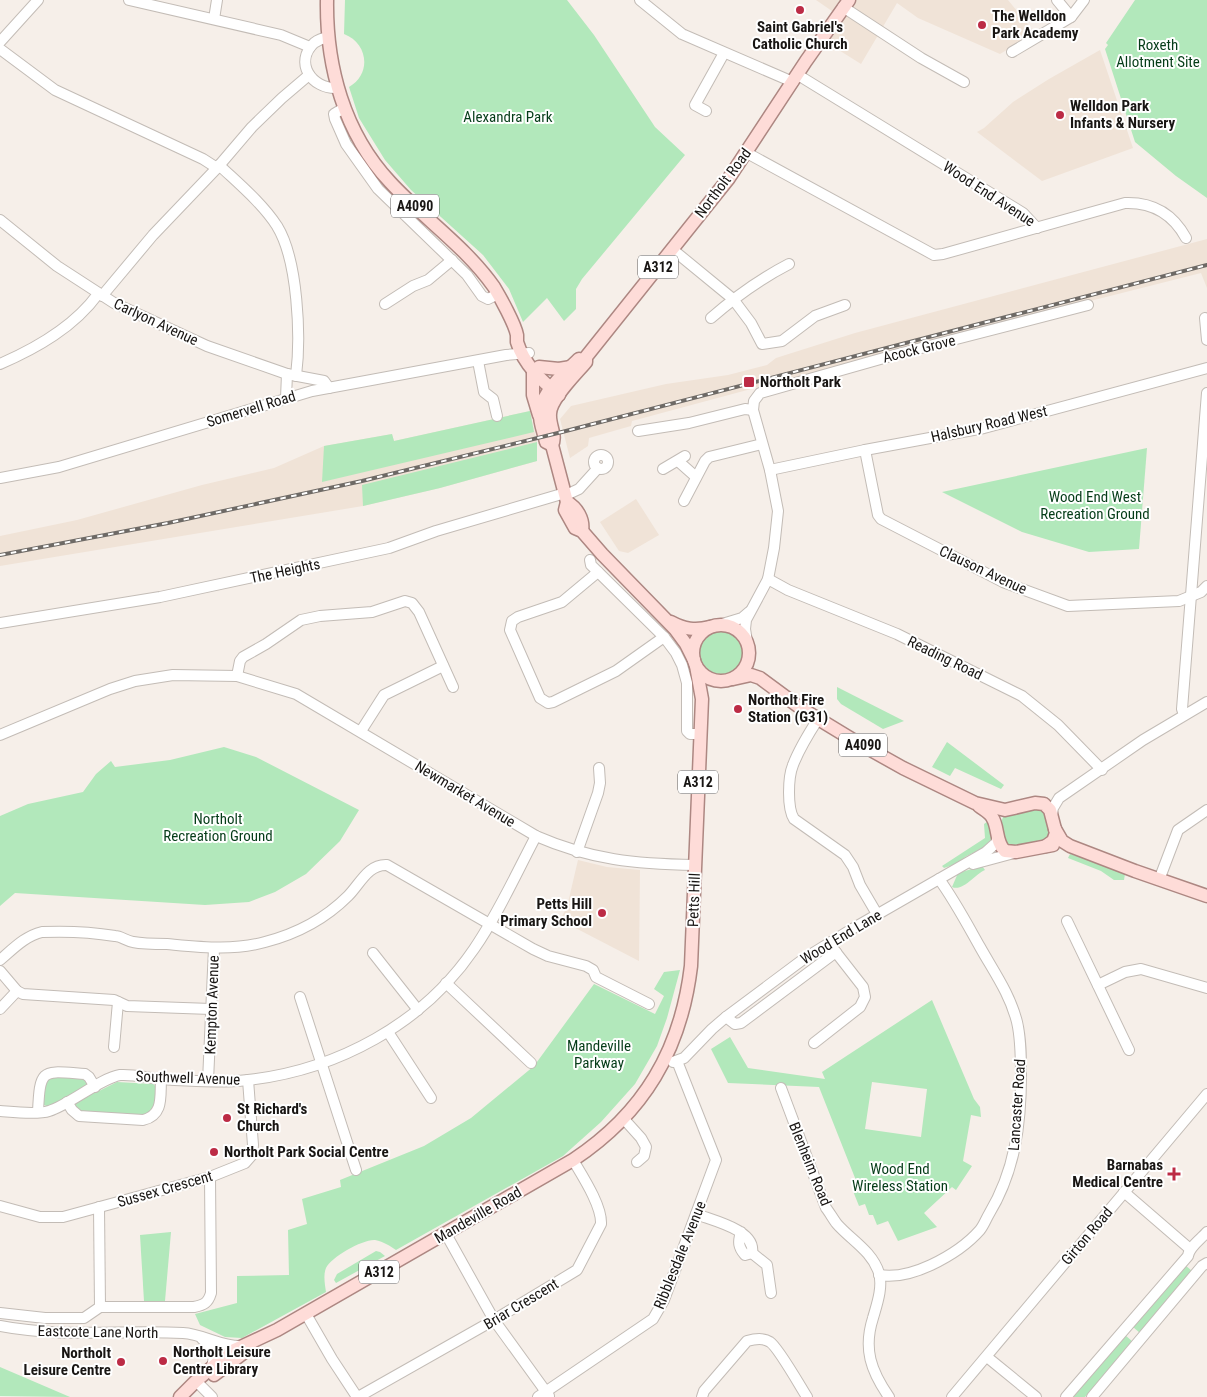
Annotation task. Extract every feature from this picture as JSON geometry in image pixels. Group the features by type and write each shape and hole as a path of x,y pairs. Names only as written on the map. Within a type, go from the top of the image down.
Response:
{"main road":[{"name":"A4090","path":"327,0 328,36 337,88 344,108 363,146 389,182 478,267 498,294 522,347 536,369 557,389"},
{"name":"Northolt Road","path":"540,420 541,404 586,362 586,357 729,178 846,4"},
{"name":"Northolt Road","path":"552,446 555,440 550,412 557,389 571,367 580,358 586,357"},
{"path":"540,420 533,395 536,369 559,370 571,367"},
{"name":"A312","path":"540,420 546,442 552,446"},
{"name":"Petts Hill","path":"552,446 566,497 565,510 575,528 582,530 602,554 663,615 682,638 695,663 702,699 692,957 688,986 671,1061"},
{"name":"Petts Hill","path":"663,615 674,624 687,629 714,626"},
{"path":"702,699 708,688 728,680 742,672 748,663 748,644 736,628 714,626 697,638 693,649 695,663 700,672 711,680 728,680"},
{"name":"A4090","path":"748,644 755,669 764,681"},
{"name":"A4090","path":"728,680 751,675 764,681 818,719 878,754 968,800 991,815 996,830"},
{"name":"A4090","path":"968,800 988,807 1005,810"},
{"path":"1016,852 1011,853 1001,847 996,830 996,816 1002,811 1035,803 1044,804 1048,807 1052,815 1056,834 1053,841 1040,847"},
{"path":"1055,829 1062,841 1070,846 1207,896"},
{"name":"Wood End Lane","path":"1016,852 1061,844 1070,846"},
{"name":"Mandeville Road","path":"223,1362 573,1160 602,1138 623,1118 671,1061"},
{"name":"Mandeville Road","path":"180,1397 243,1346 264,1337"},
{"name":"Mandeville Road","path":"190,1397 199,1383"}],"street":[{"path":"0,42 38,0"},
{"path":"129,0 281,35 310,47"},
{"path":"214,19 217,0"},
{"name":"Wood End Avenue","path":"640,0 682,34 724,53 795,78 1023,213 1037,228 1125,203 1137,202 1153,206 1168,214 1180,226 1186,238"},
{"path":"1057,0 1071,17"},
{"path":"1012,52 1071,17 1084,0"},
{"path":"846,4 913,54 964,82"},
{"path":"328,36 310,47 306,62 309,75 317,84 324,87 337,88"},
{"path":"0,50 55,90 218,167 267,213 278,227 284,241 291,267 297,314 298,357 291,375 286,398"},
{"path":"706,111 695,105 724,53"},
{"path":"0,364 30,350 61,331 78,317 263,116 309,75"},
{"path":"344,108 336,111 334,114 335,119 346,144 378,189 467,275 485,298 488,299 498,294"},
{"path":"747,153 934,255 1037,228"},
{"name":"Carlyon Avenue","path":"0,220 57,266 100,295 164,328 207,346 291,375 324,381 329,388"},
{"path":"672,249 732,299 751,324 762,344 782,341 815,316 845,305"},
{"path":"386,304 413,286 428,280 452,260"},
{"path":"711,318 732,299 762,278 789,264"},
{"name":"Acock Grove","path":"754,405 760,393 776,387 1088,305"},
{"path":"1205,318 1207,340"},
{"name":"Somervell Road","path":"0,478 59,467 286,398 329,388 506,355 522,347"},
{"path":"478,361 484,392 493,399 497,416"},
{"name":"Halsbury Road West","path":"770,470 984,428 1207,368"},
{"path":"1184,715 1182,709 1190,597 1207,393"},
{"path":"638,431 689,423 754,405 778,511 768,579 745,624 748,644"},
{"path":"684,501 705,461 709,457 762,444"},
{"name":"Clauson Avenue","path":"865,450 880,519 1003,582 1074,606 1179,601 1190,597"},
{"path":"663,469 682,459 696,477"},
{"name":"The Heights","path":"0,623 160,597 389,548 436,531 566,497 579,489 598,468"},
{"path":"590,560 590,564 664,638 676,653 684,671 688,694 687,732 700,734"},
{"path":"598,572 562,602 512,621 510,630 540,698 548,703 553,702 616,671 664,638"},
{"name":"Reading Road","path":"768,579 788,590 897,634 1022,696 1058,725 1102,770"},
{"path":"1190,597 1207,586"},
{"path":"237,676 240,661 243,657 301,620 320,616 372,612 405,601 412,603 418,610 453,687"},
{"path":"714,626 742,618 751,610"},
{"path":"361,731 384,695 443,666"},
{"name":"Newmarket Avenue","path":"0,735 110,689 135,681 173,675 237,676 296,694 536,836 577,852 616,860 696,865"},
{"path":"1052,815 1054,804 1063,796 1143,740 1207,702"},
{"path":"818,719 792,765 789,806 791,813 794,819 850,860 860,885 877,914"},
{"path":"577,852 598,793 600,768"},
{"path":"1035,803 1063,796"},
{"path":"1159,880 1178,830 1207,810"},
{"name":"Wood End Lane","path":"671,1061 687,1056 726,1017 735,1024 741,1023 832,948 877,914 990,849 996,843 996,830"},
{"name":"Southwell Avenue","path":"0,1111 48,1112 110,1079 122,1075 208,1081 248,1080 292,1072 321,1064 359,1049 388,1032 418,1010 446,983 474,949 490,924 536,836"},
{"name":"Wood End Lane","path":"962,866 1016,852"},
{"name":"Kempton Avenue","path":"208,1081 214,948 232,948 264,943 302,928 347,897 374,866 388,865 548,956 586,966 593,970 596,977 649,1004"},
{"name":"Lancaster Road","path":"879,1275 888,1276 920,1270 963,1247 981,1229 995,1204 1008,1174 1018,1130 1021,1056 1020,1037 1014,1011 1000,979 953,898 939,879"},
{"path":"1067,921 1129,1050"},
{"path":"0,960 33,934 56,931 116,936 132,942 214,948"},
{"path":"814,1043 860,1007 865,997 863,987 832,948"},
{"path":"373,953 418,1010"},
{"path":"1098,985 1124,972 1141,969 1207,988"},
{"path":"0,971 17,991 24,994 114,1000 127,1006 211,1009"},
{"path":"446,983 531,1064"},
{"path":"0,1009 17,991"},
{"path":"300,997 356,1170"},
{"path":"114,1047 119,1003"},
{"path":"388,1032 431,1098"},
{"name":"Ribblesdale Avenue","path":"545,1395 653,1318 664,1300 716,1160 671,1061"},
{"path":"38,1112 39,1087 41,1080 46,1074 52,1072 85,1074 96,1086"},
{"path":"67,1102 79,1116 143,1120 156,1114 159,1107 162,1079"},
{"name":"Sussex Crescent","path":"0,1206 40,1217 63,1217 210,1176 245,1163 252,1155 254,1145 248,1080"},
{"name":"Blenheim Road","path":"781,1088 826,1208 836,1223 867,1252 875,1264 879,1275 879,1297 870,1328 869,1354 874,1374 889,1397"},
{"name":"Girton Road","path":"952,1397 1207,1094"},
{"path":"623,1118 646,1147 644,1156 637,1162"},
{"name":"Briar Crescent","path":"358,1397 494,1320 577,1270 601,1224 601,1217 597,1205 573,1160"},
{"path":"0,1313 45,1318 84,1318 100,1307 194,1307 204,1305 209,1300 211,1293 210,1176"},
{"path":"1124,1192 1195,1250"},
{"path":"99,1207 100,1307"},
{"path":"696,1214 747,1236 753,1248 752,1253 767,1265 771,1293"},
{"path":"1066,1397 1195,1250 1207,1232"},
{"path":"446,1234 494,1320 545,1395"},
{"path":"1195,1250 1190,1262 1192,1265 1206,1264"},
{"path":"1092,1397 1206,1264"},
{"path":"306,1314 332,1359 358,1397"},
{"name":"Eastcote Lane North","path":"0,1326 41,1332 181,1333 196,1336 220,1347 223,1362"},
{"path":"702,1397 704,1391 747,1341 761,1339 770,1342 776,1349 807,1397"},
{"path":"210,1344 214,1357 223,1362"},
{"name":"Eastcote Lane North","path":"210,1344 243,1346"},
{"path":"987,1357 1036,1397"},
{"path":"199,1383 212,1397"}],"shaded area":[{"name":"The Welldon Park Academy","path":"816,0 1008,0 1035,33 1000,54 918,18 897,3 861,64 826,42 842,18"},
{"name":"Welldon Park Infants & Nursery","path":"1100,50 1133,148 1042,181 977,132 1013,102"},
{"path":"1207,239 1207,288 1201,273 904,348 632,421 631,426 589,438 588,446 570,458 560,419 571,406 666,384 728,375 767,365 776,358 855,333"},
{"path":"530,411 537,442 537,461 440,488 363,506 0,566 0,536 77,520 202,485 274,468 324,446 392,434 394,441"},
{"path":"636,499 659,535 628,553 619,551 600,522"},
{"name":"Petts Hill Primary School","path":"578,860 607,867 640,870 639,961 560,920 567,907"}],"green space":[{"name":"Alexandra Park","path":"345,0 567,0 594,35 655,127 685,155 582,279 576,289 576,309 564,321 547,298 523,322 509,289 483,255 411,190 385,160 359,118 349,87 361,74 364,67 364,59 358,44 344,34"},
{"name":"Roxeth Allotment Site","path":"1135,0 1207,0 1207,198 1176,176 1135,142 1105,49 1108,45 1106,43"},
{"path":"530,411 534,432 322,482 324,446 392,434 394,441"},
{"path":"537,442 537,461 440,488 363,506 362,485"},
{"name":"Wood End West Recreation Ground","path":"1147,448 1139,549 1089,552 1022,532 942,492"},
{"path":"726,630 738,636 743,644 743,662 738,670 730,675 716,676 704,670 699,662 698,648 704,636 712,631"},
{"path":"837,687 904,721 883,729 841,704 837,699"},
{"path":"947,742 1004,785 1001,789 955,768 950,776 932,767"},
{"name":"Northolt Recreation Ground","path":"224,747 256,757 359,810 340,841 306,874 275,892 249,902 205,905 15,893 0,906 0,816 28,804 83,792 96,774 111,761 115,767 170,760"},
{"path":"1038,808 1044,811 1048,823 1049,835 1047,838 1039,842 1012,848 1005,843 1001,823 1003,817"},
{"path":"987,822 993,839 990,844 964,858 959,863 944,868 942,866 985,838 984,824"},
{"path":"1070,854 1121,870 1125,874 1124,880 1114,880 1101,871 1068,858"},
{"path":"982,866 985,870 965,885 956,888 952,887 958,873"},
{"name":"Mandeville Parkway","path":"680,970 657,1046 635,1084 601,1122 563,1156 396,1250 384,1243 370,1240 348,1250 334,1259 326,1268 324,1277 326,1292 242,1338 225,1337 200,1325 195,1314 237,1303 237,1276 289,1275 288,1230 307,1224 302,1199 341,1187 340,1180 424,1146 471,1118 534,1066 594,984 655,1014 664,996 654,989 664,972"},
{"name":"Wood End Wireless Station","path":"932,1000 974,1099 980,1107 981,1117 971,1115 963,1161 972,1166 956,1190 952,1187 924,1213 937,1227 898,1241 888,1221 877,1225 873,1215 869,1215 865,1204 859,1206 853,1191 859,1188 819,1087 728,1083 711,1049 730,1037 748,1068 825,1079 822,1072","holes":["872,1082 927,1089 921,1137 865,1129"]},
{"path":"84,1076 95,1093 117,1082 153,1084 158,1088 157,1107 144,1116 83,1113 76,1108 70,1096 49,1107 44,1105 42,1101 47,1078"},
{"path":"171,1232 165,1301 144,1301 140,1235"},
{"path":"376,1251 385,1256 336,1283 334,1280 337,1274"},
{"path":"1185,1265 1192,1271 1140,1333 1133,1327"},
{"path":"1125,1335 1133,1342 1085,1397 1072,1397"},
{"path":"0,1367 70,1397 0,1396"}],"railway":[{"path":"0,555 168,523 362,481 562,432 1207,265"}],"place":[{"name":"Saint Gabriel's Catholic Church","path":"800,10"},
{"name":"The Welldon Park Academy","path":"982,25"},
{"name":"Welldon Park Infants & Nursery","path":"1060,115"},
{"name":"Northolt Park","path":"749,382"},
{"name":"Northolt Fire Station (G31)","path":"738,709"},
{"name":"Petts Hill Primary School","path":"602,913"},
{"name":"St Richard's Church","path":"227,1118"},
{"name":"Northolt Park Social Centre","path":"214,1152"},
{"name":"Barnabas Medical Centre","path":"1174,1174"},
{"name":"Northolt Leisure Centre Library","path":"163,1361"},
{"name":"Northolt Leisure Centre","path":"121,1362"}]}
